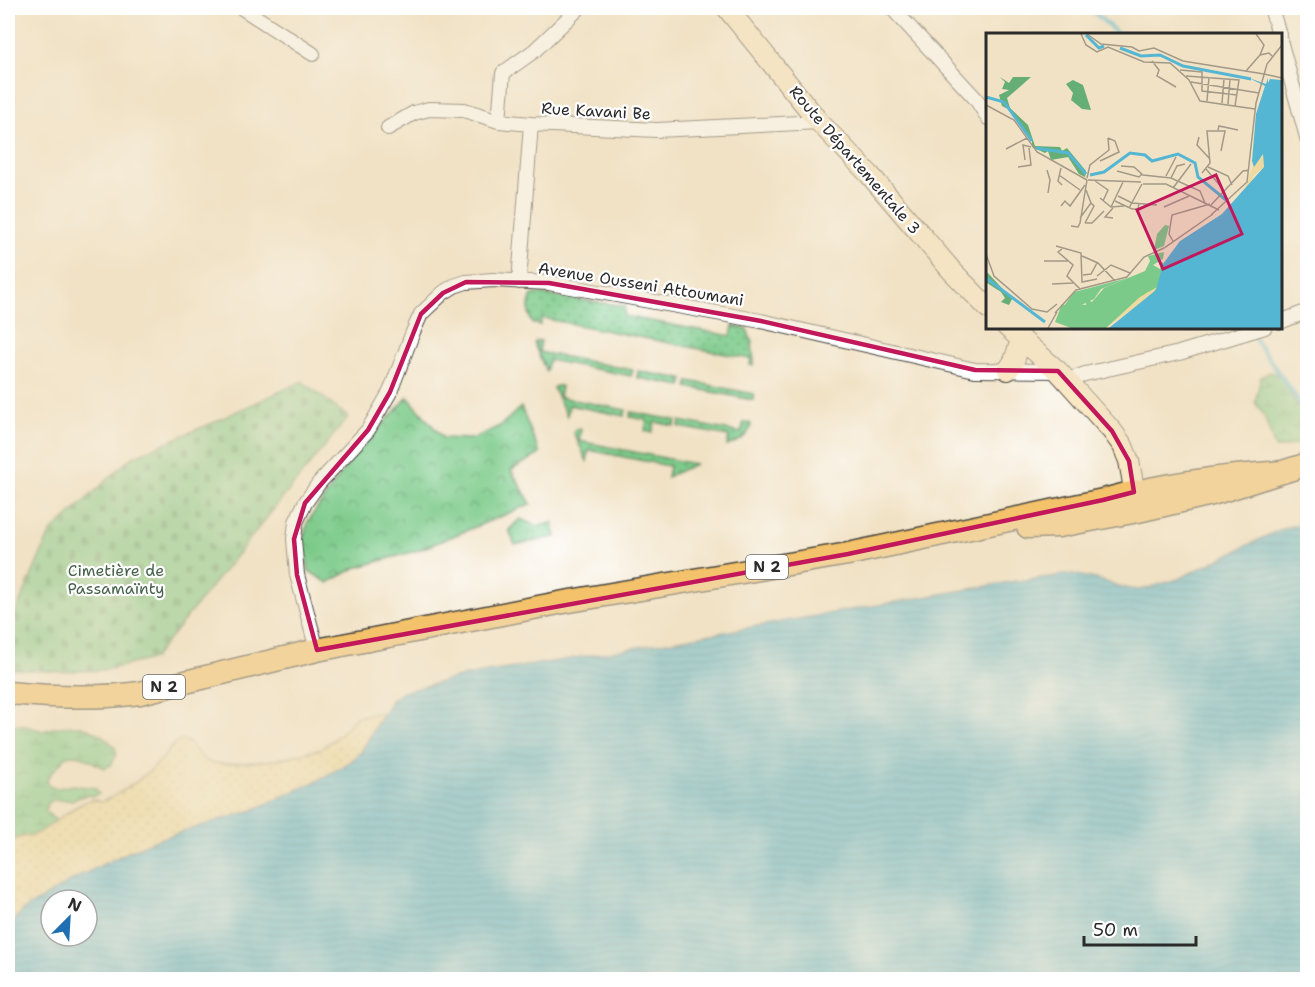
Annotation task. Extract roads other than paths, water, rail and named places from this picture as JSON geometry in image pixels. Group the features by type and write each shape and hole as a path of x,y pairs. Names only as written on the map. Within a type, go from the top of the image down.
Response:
{"main road":[{"name":"Route Départementale 3","path":"727,8 819,122 869,174 952,271 986,306"},
{"path":"1008,370 1014,361 1014,333"},
{"path":"1014,333 1092,406 1123,446 1129,461 1136,501 1216,477 1282,472 1308,464"},
{"name":"N 2","path":"8,693 77,697 140,693 317,650 564,602 848,554 1000,522 1032,528 1059,526 1136,501"}],"street":[{"path":"242,8 313,54"},
{"path":"499,121 503,73 534,51 579,8"},
{"path":"892,8 976,99 986,115"},
{"path":"1271,8 1279,33"},
{"path":"1282,44 1307,134"},
{"path":"388,128 414,113 429,109 464,110 499,121 531,124"},
{"name":"Rue Kavani Be","path":"519,282 531,124 657,130 819,122"},
{"name":"Avenue Ousseni Attoumani","path":"317,650 300,588 294,538 296,522 305,503 319,483 368,430 390,392 422,314 443,293 466,282 493,280 549,283 735,316 975,370 1008,370 1062,376 1212,343 1262,328"},
{"path":"1282,322 1308,311"}],"water":[{"path":"1307,521 1307,979 8,979 8,926 26,908 39,900 39,948 99,948 99,888 60,888 153,841 253,810 319,780 350,762 361,752 392,699 403,692 463,676 1010,582 1073,574 1141,590 1178,579 1277,531"}],"waterway":[{"path":"1089,8 1117,33"},
{"path":"1251,334 1308,414"}],"park label":[{"name":"Cimetière de Passamaïnty","path":"116,579"}]}
